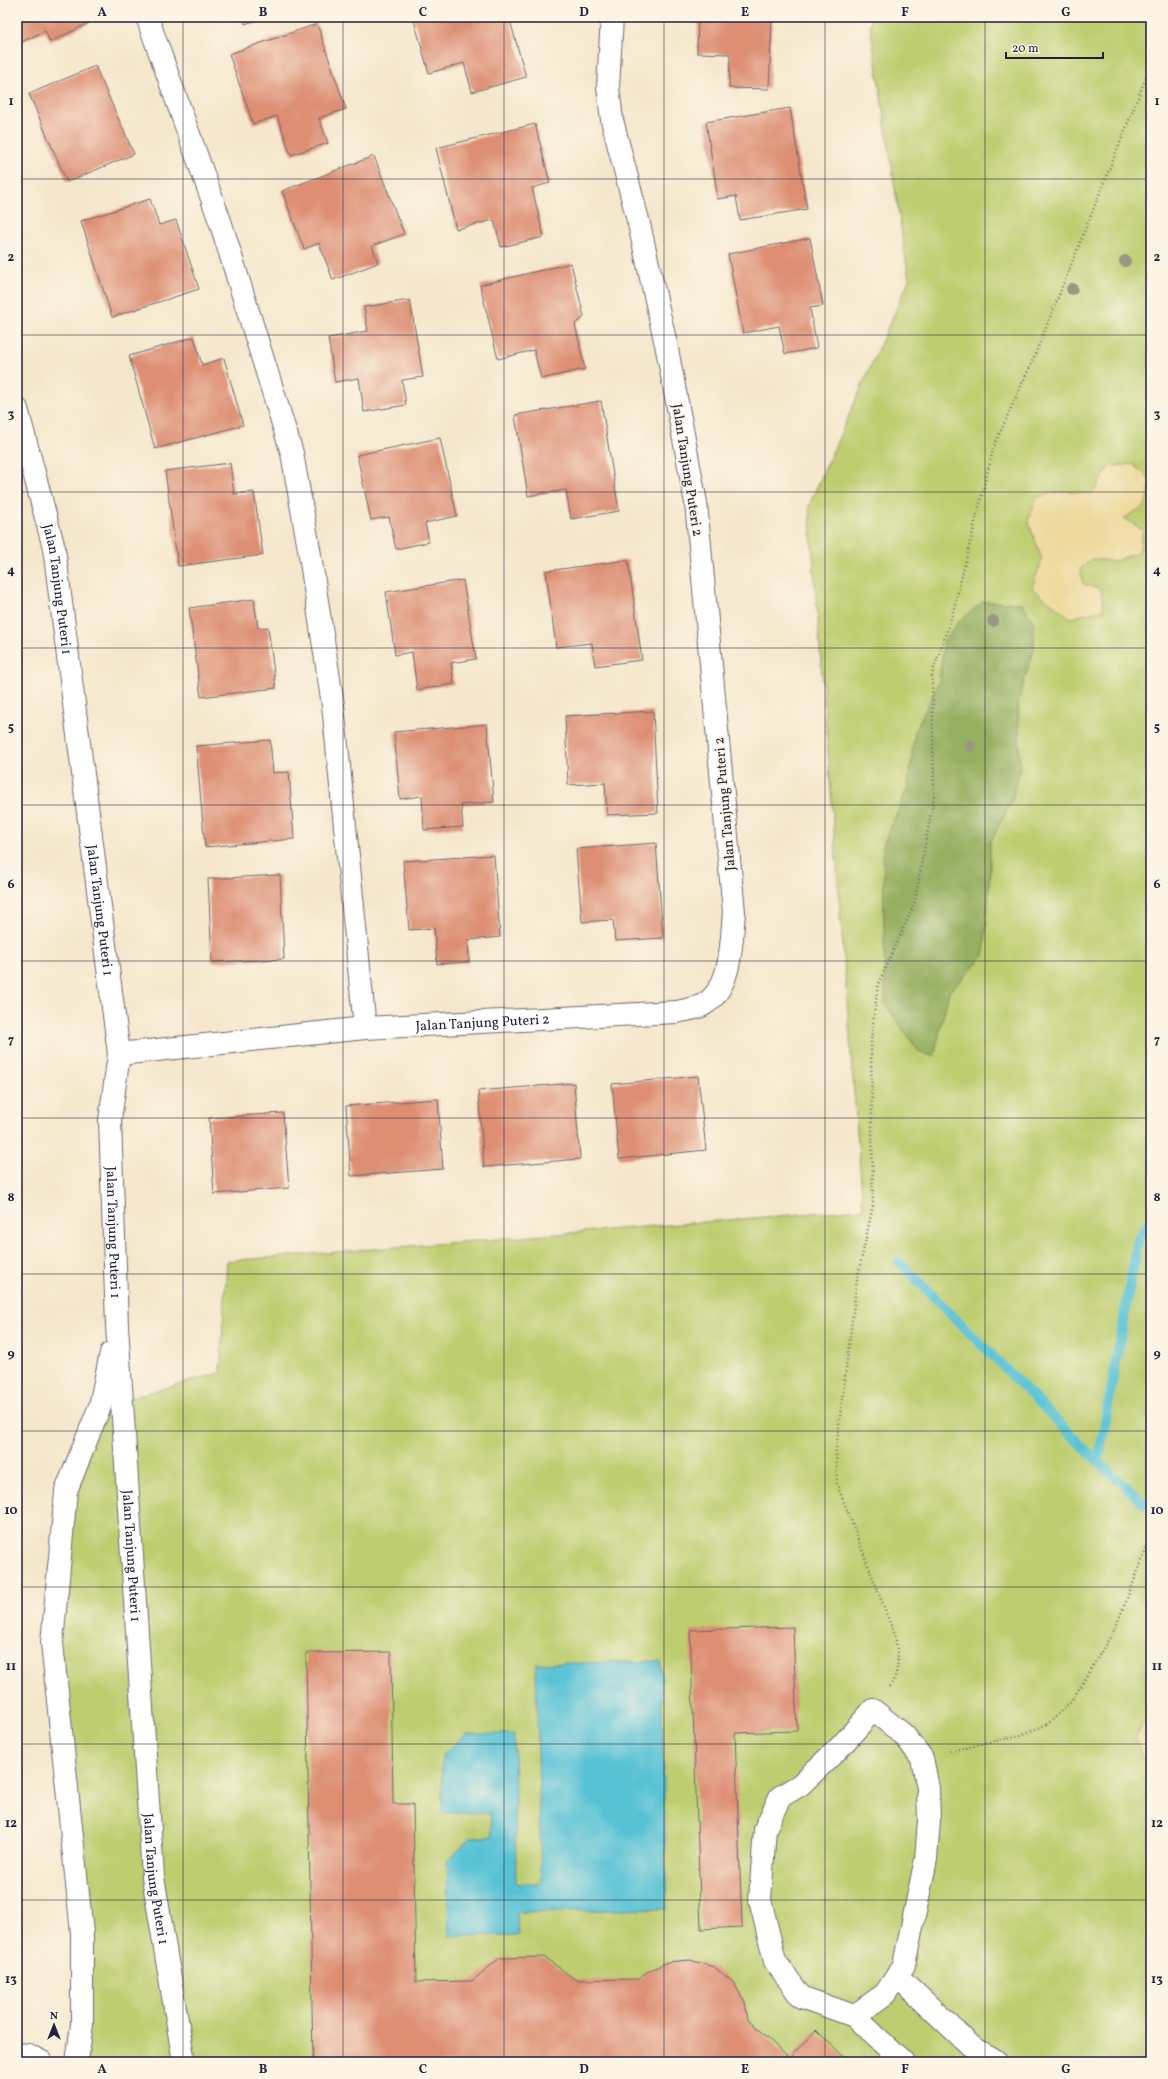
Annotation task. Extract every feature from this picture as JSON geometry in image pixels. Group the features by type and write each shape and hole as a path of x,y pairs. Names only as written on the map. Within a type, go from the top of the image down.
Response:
{"street":[{"path":"147,17 221,224 292,452 309,549 333,705 365,1028"},
{"name":"Jalan Tanjung Puteri 2","path":"118,1054 365,1028 676,1012 703,1005 720,988 729,967 734,912 696,503 665,341 639,224 612,120 608,87 612,17"},
{"name":"Jalan Tanjung Puteri 1","path":"17,409 54,548 118,1054 110,1120 117,1326 153,1877 184,2062"},
{"path":"77,2062 82,2024 82,1933 52,1643 66,1491 100,1406 117,1326"},
{"path":"854,2016 885,1994 904,1965 926,1859 929,1820 928,1788 922,1758 904,1735 873,1710 839,1748 800,1786 780,1797 765,1828 760,1900 775,1961 801,1998 854,2016 903,2062"},
{"path":"897,1976 971,2046 997,2062"},
{"path":"17,2054 28,2055 42,2062"}],"path":[{"path":"873,1710 894,1681 899,1661 895,1636 837,1484 836,1449 857,1280 874,1205 871,1038 878,984 914,904 934,798 932,674 952,616 994,446 1035,355 1151,65"},
{"path":"922,1758 962,1747 1021,1735 1048,1724 1071,1702 1115,1629 1151,1538"}],"green space":[{"path":"872,17 1151,17 1151,2062 77,2062 82,2024 52,1643 66,1491 100,1406 220,1373 227,1261 863,1209 809,505 909,280 870,24"},
{"path":"983,602 1022,603 1034,623 1034,649 1018,702 1020,768 1012,800 990,843 990,873 984,956 949,992 934,1056 920,1053 885,1004 883,845 908,787 915,731 939,682 944,641 958,622"}],"sand":[{"path":"1133,464 1151,482 1145,506 1124,518 1143,530 1139,552 1115,561 1092,559 1080,569 1083,584 1101,589 1104,610 1070,618 1032,588 1042,559 1028,521 1037,497 1064,491 1092,494 1109,467"},
{"path":"1151,1719 1151,1761 1142,1757 1136,1738 1143,1722"}],"water":[{"path":"661,1661 667,1909 517,1912 518,1935 449,1936 447,1862 471,1837 492,1837 490,1813 442,1813 442,1755 467,1734 514,1734 516,1884 541,1883 536,1664"}],"building":[{"path":"17,17 86,17 89,23 50,42 45,31 17,44"},
{"path":"243,17 267,17 245,24"},
{"path":"413,17 509,17 526,77 472,92 464,63 429,73"},
{"path":"698,17 772,17 769,89 729,88 730,54 697,53"},
{"path":"317,24 346,109 319,118 328,143 291,155 277,116 253,124 229,54"},
{"path":"95,66 134,154 67,182 29,94"},
{"path":"790,108 807,209 740,220 736,196 718,199 706,122"},
{"path":"535,124 550,183 532,188 544,237 501,247 494,220 456,229 436,148"},
{"path":"374,156 404,234 372,246 378,263 333,280 319,243 304,249 282,191"},
{"path":"150,199 159,225 176,220 199,289 112,317 81,221"},
{"path":"810,238 823,306 810,308 817,348 785,354 779,326 743,333 728,254"},
{"path":"571,263 584,317 575,324 585,369 541,379 534,350 498,359 480,285"},
{"path":"410,300 423,377 402,380 406,405 364,412 359,378 335,382 328,338 368,331 364,307"},
{"path":"194,337 202,365 224,358 243,425 155,449 129,356"},
{"path":"601,401 619,511 571,519 566,490 528,496 515,415"},
{"path":"440,438 457,516 425,523 429,542 396,549 389,517 371,520 357,455"},
{"path":"230,463 234,494 254,492 263,555 178,566 165,471"},
{"path":"628,560 642,660 595,666 592,643 556,647 546,571"},
{"path":"463,580 476,659 451,663 454,684 417,690 412,652 395,655 386,592"},
{"path":"254,599 258,628 268,627 276,688 201,697 189,608"},
{"path":"653,711 658,813 607,815 605,783 568,785 565,716"},
{"path":"487,724 494,802 461,805 463,827 424,830 422,796 400,799 394,732"},
{"path":"270,740 273,773 289,772 294,839 205,847 196,746"},
{"path":"656,843 663,938 615,941 613,920 582,922 576,849"},
{"path":"494,855 500,937 468,940 469,962 437,964 434,928 409,930 403,861"},
{"path":"280,875 284,959 212,962 208,879"},
{"path":"698,1076 706,1150 619,1159 612,1084"},
{"path":"574,1083 580,1159 484,1167 478,1091"},
{"path":"438,1099 443,1169 351,1176 346,1106"},
{"path":"283,1113 289,1188 214,1194 209,1118"},
{"path":"793,1627 797,1731 735,1733 742,1927 701,1929 690,1630"},
{"path":"391,1652 393,1804 413,1804 416,1982 472,1981 500,1958 544,1957 576,1980 640,1979 645,1973 667,1962 690,1960 714,1967 733,1982 745,2002 748,2020 789,2058 816,2030 849,2062 313,2062 306,1653"}],"waterway":[{"path":"1098,1462 1138,1240 1151,1219"},
{"path":"899,1262 1098,1462 1146,1505"}]}
